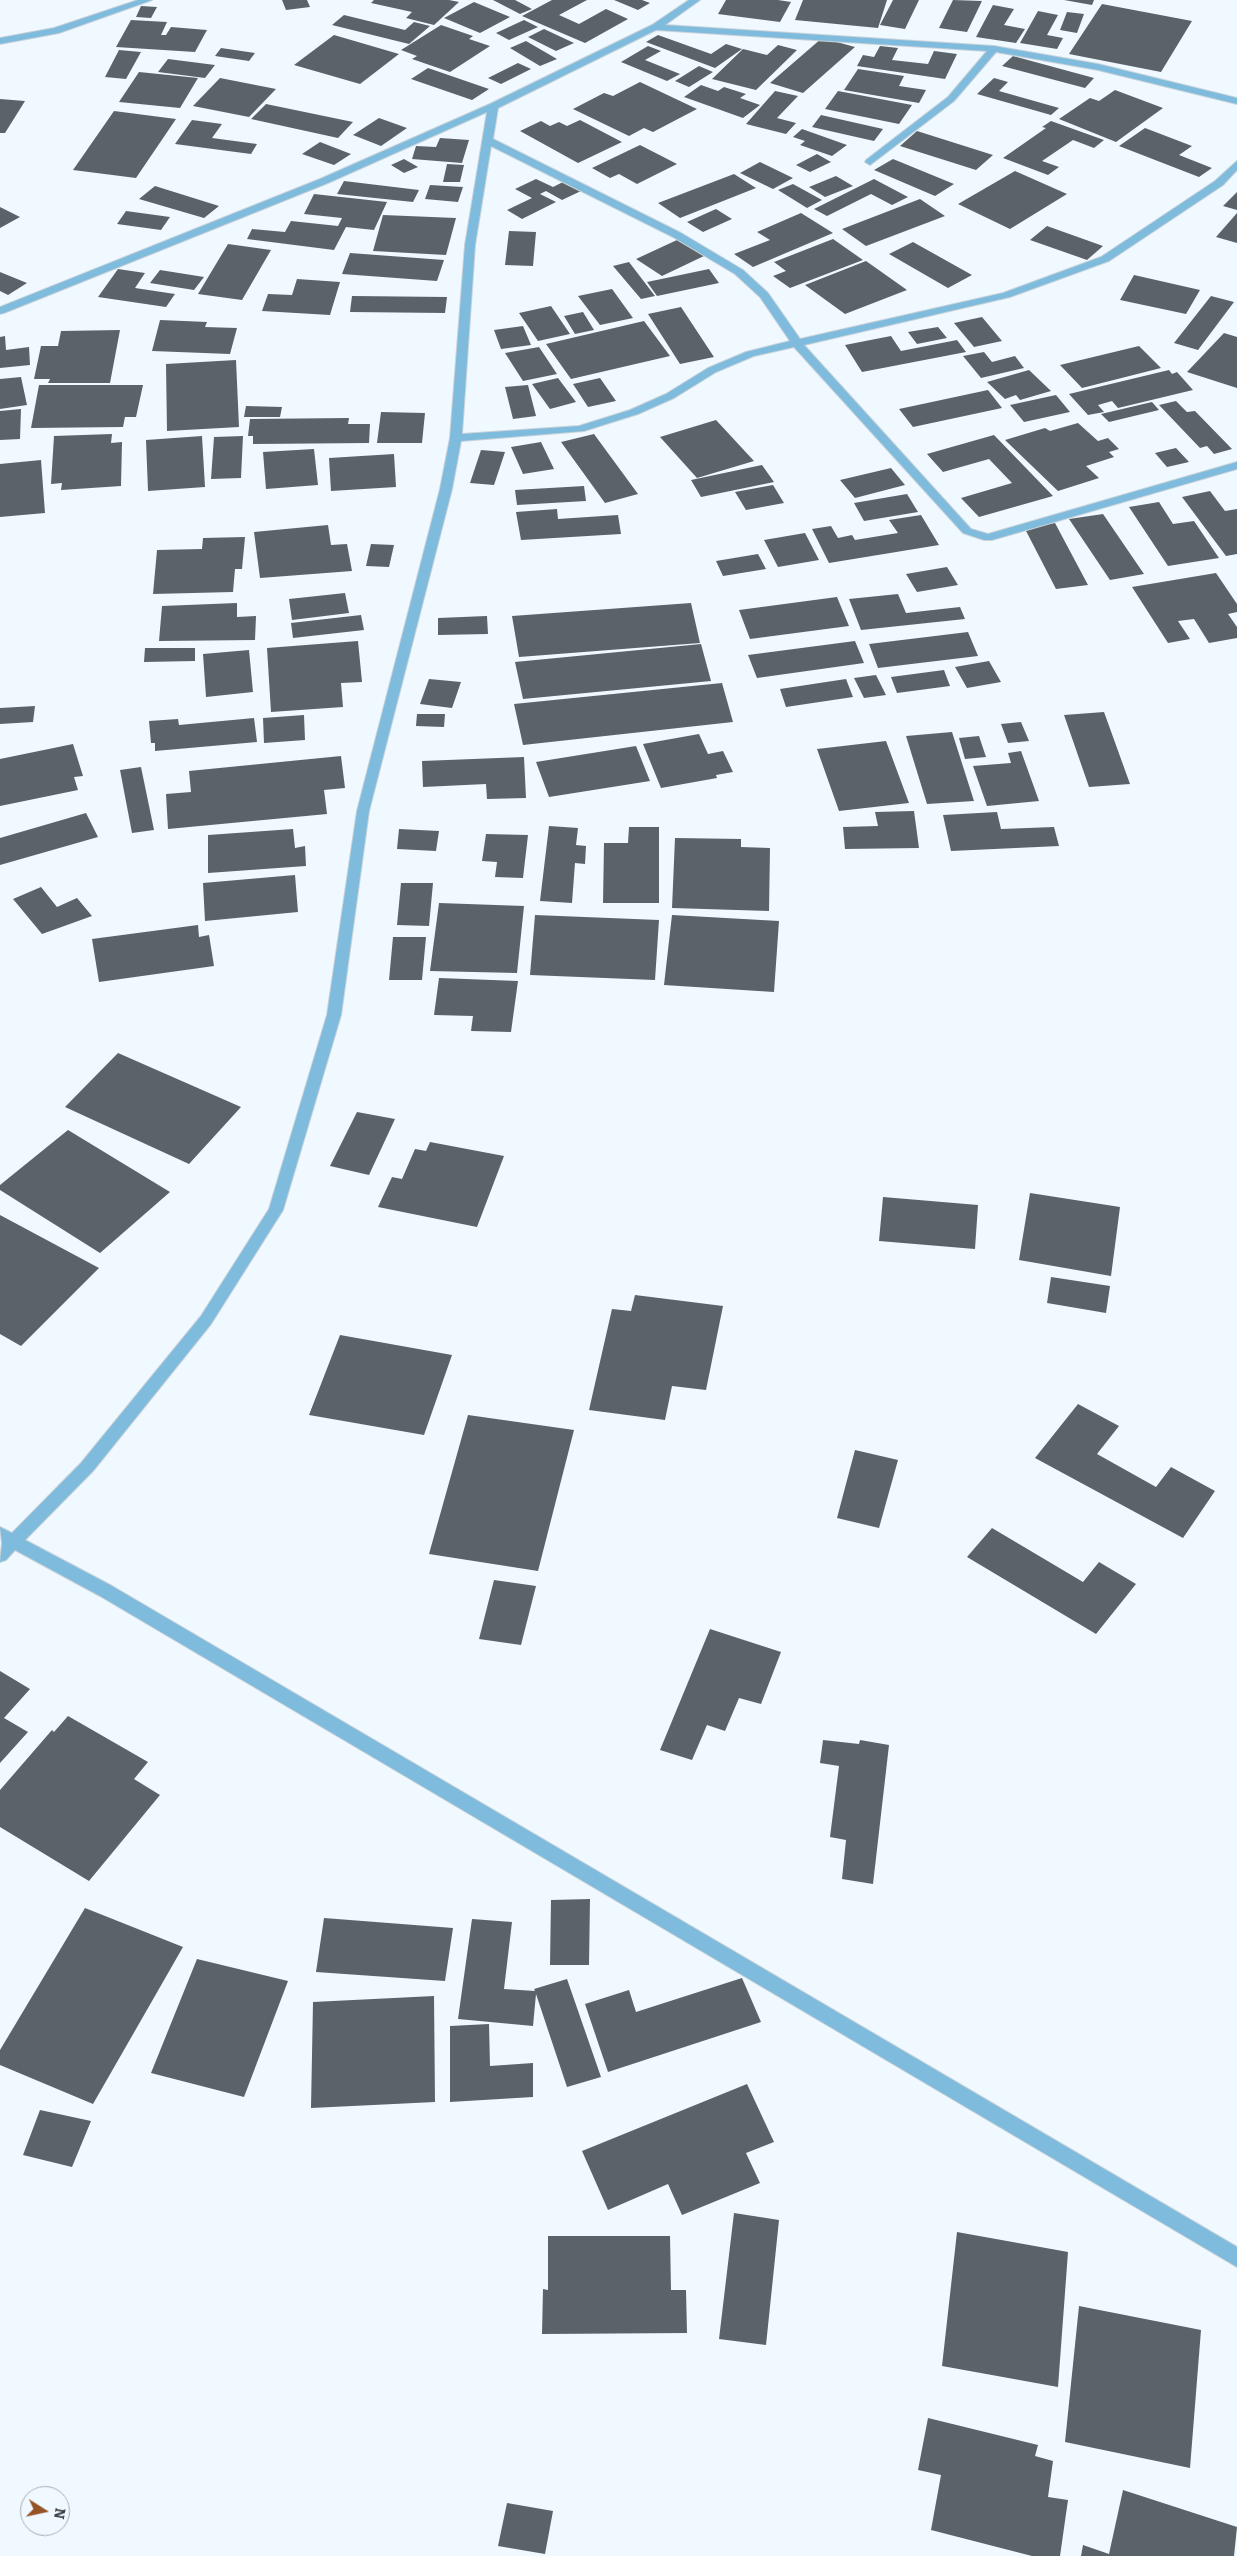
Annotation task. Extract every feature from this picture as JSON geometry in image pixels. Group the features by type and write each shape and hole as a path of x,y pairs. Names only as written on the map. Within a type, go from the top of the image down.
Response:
{"street":[{"path":"0,40 56,31 147,0"},
{"path":"0,311 324,181 492,106 655,27 695,0"},
{"path":"655,27 994,49 1098,67 1237,101"},
{"path":"870,162 951,99 994,49"},
{"path":"0,1555 7,1538 87,1468 206,1320 276,1210 334,1015 363,811 446,489 456,438 470,245 492,106"},
{"path":"487,140 676,235 739,272 764,295 798,345 967,531 988,538 1237,464"},
{"path":"456,438 580,428 634,412 670,396 712,370 750,354 798,345 1006,295 1105,259 1219,183 1237,164"},
{"path":"7,1538 106,1591 1237,2258"}],"building":[{"path":"282,0 307,0 310,7 286,10"},
{"path":"374,0 449,0 459,2 434,25 406,18 412,12 371,3"},
{"path":"493,0 515,0 532,9 520,14"},
{"path":"552,0 587,0 559,15 579,24 606,9 628,19 585,43 522,16"},
{"path":"614,0 642,0 650,3 638,10"},
{"path":"726,0 778,0 791,2 780,22 718,14"},
{"path":"803,0 887,0 878,28 795,20"},
{"path":"893,0 919,0 905,29 880,25"},
{"path":"953,0 982,1 967,32 939,28"},
{"path":"1064,0 1094,0 1092,5"},
{"path":"474,2 510,17 480,33 444,18"},
{"path":"1102,4 1192,21 1161,72 1069,54"},
{"path":"993,5 1014,9 1004,25 1025,29 1016,43 976,37"},
{"path":"141,6 157,7 151,18 136,17"},
{"path":"1038,11 1058,15 1047,35 1063,38 1057,49 1020,43"},
{"path":"1067,12 1084,14 1077,33 1060,30"},
{"path":"344,15 405,30 414,22 430,26 409,44 332,25"},
{"path":"131,20 167,22 161,35 166,35 171,27 207,30 195,52 116,47"},
{"path":"524,20 538,27 509,40 496,33"},
{"path":"441,25 473,36 469,39 490,46 450,72 412,59 417,56 401,50"},
{"path":"544,29 574,43 556,51 528,37"},
{"path":"334,35 399,54 360,84 294,65"},
{"path":"658,35 711,54 726,44 742,49 715,68 646,42"},
{"path":"822,38 855,47 803,93 770,83"},
{"path":"526,41 557,59 540,66 510,48"},
{"path":"778,45 797,50 756,90 712,79 743,49 767,55"},
{"path":"648,46 661,51 645,60 680,74 667,81 621,62"},
{"path":"880,46 898,48 892,60 928,64 934,51 957,54 945,79 857,66 863,55 874,57"},
{"path":"221,48 255,53 249,61 215,56"},
{"path":"119,50 141,52 126,79 105,77"},
{"path":"1013,56 1094,78 1085,88 1002,66"},
{"path":"168,59 215,65 205,78 158,72"},
{"path":"518,63 531,69 501,84 488,78"},
{"path":"699,66 713,72 689,87 675,81"},
{"path":"428,68 489,89 472,100 411,79"},
{"path":"858,69 904,76 899,86 926,90 919,103 844,90"},
{"path":"139,72 198,78 180,108 119,102"},
{"path":"220,78 276,89 249,117 193,106"},
{"path":"994,78 1008,82 999,91 1059,108 1051,115 977,94"},
{"path":"640,82 697,109 653,132 644,128 629,136 573,109 604,93 613,96"},
{"path":"701,85 718,91 724,87 746,94 740,98 760,105 743,118 684,97"},
{"path":"1115,90 1163,108 1116,142 1059,119 1090,98 1099,101"},
{"path":"775,91 798,96 777,118 796,123 786,134 746,124"},
{"path":"838,91 912,105 899,124 825,109"},
{"path":"0,99 25,101 5,133 0,133"},
{"path":"266,104 353,122 338,138 251,119"},
{"path":"114,111 176,119 136,178 73,170"},
{"path":"821,115 883,129 874,141 812,127"},
{"path":"379,118 407,128 381,146 353,135"},
{"path":"192,120 222,124 212,138 257,144 251,154 175,144"},
{"path":"580,120 622,142 578,163 520,131 541,121 550,126 559,122 567,126"},
{"path":"1051,121 1104,140 1094,148 1073,140 1042,161 1059,167 1048,175 1003,158 1046,128 1042,127"},
{"path":"1145,128 1192,146 1179,155 1212,168 1199,177 1119,146"},
{"path":"802,129 847,145 832,156 800,145 805,141 793,137"},
{"path":"917,131 993,155 976,170 900,146"},
{"path":"440,138 469,140 462,163 412,159 416,146 436,147"},
{"path":"320,142 351,154 334,165 302,154"},
{"path":"640,145 677,164 637,184 619,174 610,178 592,168"},
{"path":"817,154 831,162 810,172 796,165"},
{"path":"404,159 418,167 404,173 391,165"},
{"path":"893,159 954,184 935,196 874,170"},
{"path":"760,162 793,178 773,189 740,173"},
{"path":"447,164 464,165 460,182 443,182"},
{"path":"1015,171 1067,194 1010,229 958,204"},
{"path":"734,174 756,188 680,218 658,203"},
{"path":"836,176 853,186 825,197 809,187"},
{"path":"536,179 553,187 563,182 581,191 562,200 546,191 540,194 556,202 522,219 507,210 532,198 515,189"},
{"path":"874,179 908,197 892,205 871,194 827,216 814,209"},
{"path":"344,181 419,190 413,202 337,194"},
{"path":"793,184 822,200 807,208 778,190"},
{"path":"430,185 463,187 458,202 425,199"},
{"path":"155,186 219,206 204,218 139,199"},
{"path":"1237,192 1237,210 1223,206"},
{"path":"314,194 387,202 374,230 346,227 334,250 247,239 252,229 285,232 291,221 338,226 342,218 304,214"},
{"path":"920,199 945,216 866,246 842,229"},
{"path":"0,207 20,217 0,228"},
{"path":"716,209 732,219 703,232 687,222"},
{"path":"126,211 170,217 161,230 117,224"},
{"path":"801,213 833,233 753,267 734,254 770,240 757,232"},
{"path":"1237,213 1237,243 1216,237"},
{"path":"383,215 456,218 446,255 373,251"},
{"path":"1047,226 1103,246 1087,260 1030,240"},
{"path":"509,231 536,232 533,266 505,265"},
{"path":"833,239 863,260 790,288 773,276 786,271 774,262"},
{"path":"677,240 704,256 662,276 636,259"},
{"path":"913,242 972,275 948,288 889,254"},
{"path":"228,244 271,250 242,300 198,294"},
{"path":"350,253 444,260 437,281 342,274"},
{"path":"866,261 907,290 845,314 805,285"},
{"path":"629,262 655,296 641,299 613,266"},
{"path":"118,269 145,273 135,288 175,294 166,307 98,297"},
{"path":"709,269 719,283 657,296 647,282"},
{"path":"160,270 204,277 194,290 150,283"},
{"path":"0,272 27,283 8,295 0,291"},
{"path":"1134,275 1200,290 1186,314 1120,300"},
{"path":"297,279 340,282 330,315 262,311 268,294 292,295"},
{"path":"612,289 633,318 600,325 578,296"},
{"path":"352,296 447,297 445,313 350,312"},
{"path":"1211,296 1234,302 1198,350 1174,343"},
{"path":"551,306 570,334 538,341 519,313"},
{"path":"681,307 714,357 680,364 648,314"},
{"path":"583,312 594,330 575,334 564,316"},
{"path":"982,317 1002,341 974,347 954,323"},
{"path":"160,320 207,322 205,327 237,328 230,354 152,351"},
{"path":"644,321 670,356 571,379 546,344"},
{"path":"523,326 531,345 501,349 494,330"},
{"path":"938,327 947,338 917,344 908,332"},
{"path":"120,330 110,383 48,383 50,379 34,379 41,346 58,346 61,331"},
{"path":"1224,333 1237,337 1237,388 1187,372"},
{"path":"5,336 6,350 29,347 30,365 0,368 0,337"},
{"path":"891,336 901,351 957,340 966,352 862,372 845,345"},
{"path":"1139,346 1161,368 1082,388 1060,365"},
{"path":"539,347 557,374 523,381 505,353"},
{"path":"984,352 992,362 1015,356 1024,368 981,378 963,356"},
{"path":"236,360 239,427 167,431 166,364"},
{"path":"1029,370 1051,391 1020,400 1016,395 1005,399 987,382"},
{"path":"1169,370 1172,374 1177,372 1193,390 1118,408 1112,401 1098,405 1104,412 1088,415 1069,394"},
{"path":"21,377 27,405 0,409 0,379"},
{"path":"558,378 576,402 550,409 532,384"},
{"path":"600,378 616,401 588,407 573,384"},
{"path":"39,385 143,385 136,417 125,417 123,427 31,428"},
{"path":"528,385 536,416 513,419 505,387"},
{"path":"988,390 1002,408 913,427 899,409"},
{"path":"1056,395 1070,412 1024,422 1010,405"},
{"path":"1176,401 1187,412 1195,411 1232,449 1214,454 1207,446 1200,448 1159,405"},
{"path":"1152,402 1159,410 1109,422 1101,414"},
{"path":"246,406 282,407 280,417 244,417"},
{"path":"21,409 20,439 0,440 0,411"},
{"path":"381,412 425,413 422,443 377,443"},
{"path":"349,418 348,424 370,424 369,443 253,444 253,436 248,436 250,419"},
{"path":"716,420 754,461 697,478 660,437"},
{"path":"1078,423 1098,441 1108,438 1119,449 1109,452 1114,457 1086,466 1099,478 1058,491 1005,440 1045,428 1050,431"},
{"path":"112,434 111,443 122,442 121,486 61,490 62,483 51,484 54,436"},
{"path":"594,434 638,494 605,503 561,442"},
{"path":"994,435 1053,496 979,517 961,498 1012,483 989,459 943,472 927,454"},
{"path":"202,436 205,487 148,491 146,440"},
{"path":"243,436 241,478 211,479 214,437"},
{"path":"541,442 554,469 523,474 511,447"},
{"path":"1176,448 1189,462 1167,467 1155,453"},
{"path":"314,449 318,485 266,489 263,452"},
{"path":"481,450 505,452 494,485 470,483"},
{"path":"394,454 396,487 331,491 329,458"},
{"path":"41,460 45,513 0,517 0,464"},
{"path":"762,465 774,482 701,497 691,480"},
{"path":"891,468 905,485 855,498 840,480"},
{"path":"773,485 784,503 746,510 735,492"},
{"path":"584,486 586,501 517,505 515,490"},
{"path":"1210,491 1225,511 1237,509 1237,554 1226,556 1182,497"},
{"path":"907,494 918,512 864,521 854,503"},
{"path":"1159,502 1173,524 1194,521 1219,558 1168,566 1129,507"},
{"path":"557,509 558,519 618,515 621,534 521,540 516,512"},
{"path":"1103,514 1144,574 1110,580 1069,519"},
{"path":"921,515 939,545 829,563 812,529 831,526 838,538 852,535 855,540 898,533 889,520"},
{"path":"1055,523 1088,585 1056,589 1024,527"},
{"path":"328,525 331,545 347,544 352,571 260,578 254,532"},
{"path":"805,533 819,560 778,567 764,540"},
{"path":"245,537 242,569 235,569 233,592 153,594 157,550 202,549 203,538"},
{"path":"371,544 394,545 389,567 366,566"},
{"path":"758,554 766,569 723,576 716,561"},
{"path":"947,567 958,585 917,592 906,574"},
{"path":"1216,573 1237,604 1237,612 1228,614 1237,627 1237,638 1209,643 1194,619 1178,621 1190,639 1168,643 1132,587"},
{"path":"345,593 349,613 292,620 289,599"},
{"path":"898,594 906,613 960,607 965,619 861,630 849,599"},
{"path":"837,597 849,626 750,639 739,610"},
{"path":"237,603 237,617 256,616 255,640 159,641 162,606"},
{"path":"691,603 700,643 519,657 512,616"},
{"path":"361,615 364,630 293,638 291,623"},
{"path":"487,616 488,634 438,635 438,618"},
{"path":"968,632 978,656 878,668 869,644"},
{"path":"358,641 362,682 341,683 343,707 271,712 267,648"},
{"path":"855,641 864,663 757,678 748,655"},
{"path":"701,644 711,681 523,699 515,662"},
{"path":"145,648 195,648 195,661 144,662"},
{"path":"249,650 253,692 206,697 203,654"},
{"path":"989,661 1001,682 967,688 955,667"},
{"path":"944,670 950,686 897,693 891,677"},
{"path":"876,675 886,695 864,698 854,678"},
{"path":"429,679 461,682 452,708 420,704"},
{"path":"846,679 853,697 786,707 780,689"},
{"path":"722,683 733,722 523,745 514,704"},
{"path":"35,706 33,722 0,724 0,708"},
{"path":"1104,712 1130,784 1089,787 1064,715"},
{"path":"417,714 445,714 444,727 416,726"},
{"path":"304,715 305,740 264,743 263,718"},
{"path":"254,718 257,742 155,751 155,743 151,743 149,721 178,719 179,725"},
{"path":"1021,722 1029,741 1008,743 1001,724"},
{"path":"952,732 974,801 927,804 906,736"},
{"path":"699,734 708,754 723,751 733,772 716,775 717,778 661,788 643,744"},
{"path":"979,736 986,757 965,759 959,738"},
{"path":"886,741 909,803 839,811 817,749"},
{"path":"73,744 83,776 74,777 78,790 0,806 0,759"},
{"path":"636,746 650,781 549,797 536,762"},
{"path":"1021,751 1039,801 987,806 973,766 1011,763 1008,753"},
{"path":"341,756 345,788 324,790 327,814 168,829 166,794 191,792 189,771"},
{"path":"524,757 526,798 487,799 486,784 423,787 422,761"},
{"path":"141,767 154,830 132,833 120,770"},
{"path":"914,811 919,848 845,849 843,827 878,826 875,812"},
{"path":"997,812 1001,829 1054,827 1059,846 951,851 943,815"},
{"path":"86,813 98,837 0,865 0,838"},
{"path":"549,826 578,828 576,845 586,846 585,864 575,863 572,903 540,901"},
{"path":"629,827 659,827 659,903 603,903 604,843 628,843"},
{"path":"293,829 295,848 305,846 306,866 208,873 208,835"},
{"path":"399,829 439,831 436,851 397,849"},
{"path":"486,834 528,835 523,878 495,877 497,862 482,861"},
{"path":"675,838 741,839 741,847 770,848 769,911 672,908"},
{"path":"295,875 298,912 205,921 203,883"},
{"path":"401,883 433,883 429,926 397,925"},
{"path":"41,887 57,907 77,898 92,916 42,934 13,899"},
{"path":"439,903 524,906 517,973 430,971"},
{"path":"535,915 659,920 655,980 530,975"},
{"path":"672,915 779,921 774,992 664,985"},
{"path":"198,925 199,937 209,935 214,966 99,982 92,939"},
{"path":"393,937 426,937 422,980 389,980"},
{"path":"439,978 518,981 511,1032 471,1031 473,1016 434,1015"},
{"path":"118,1053 241,1107 189,1164 65,1107"},
{"path":"357,1112 395,1119 369,1175 330,1166"},
{"path":"68,1130 170,1192 100,1253 0,1190 0,1185"},
{"path":"430,1142 504,1156 477,1227 378,1207 392,1177 402,1179 415,1149 426,1151"},
{"path":"1030,1193 1120,1207 1111,1276 1019,1260"},
{"path":"883,1197 978,1205 975,1249 879,1241"},
{"path":"0,1215 99,1268 21,1346 0,1334"},
{"path":"1051,1277 1110,1286 1106,1313 1047,1303"},
{"path":"635,1295 723,1306 706,1390 672,1386 665,1420 589,1410 612,1309 631,1311"},
{"path":"340,1335 452,1355 424,1435 309,1415"},
{"path":"1078,1404 1119,1426 1097,1454 1156,1487 1171,1467 1215,1491 1183,1538 1035,1458"},
{"path":"468,1415 574,1430 538,1571 429,1554"},
{"path":"855,1450 898,1460 879,1528 837,1518"},
{"path":"992,1528 1083,1582 1099,1562 1136,1584 1096,1634 967,1557"},
{"path":"494,1580 536,1586 521,1645 479,1639"},
{"path":"710,1629 781,1652 761,1704 739,1698 725,1731 707,1725 692,1760 660,1750"},
{"path":"0,1671 30,1689 4,1718 28,1732 0,1763"},
{"path":"68,1716 148,1762 134,1779 160,1795 89,1881 0,1827 0,1790 52,1730 54,1732"},
{"path":"823,1740 859,1744 860,1740 889,1745 873,1884 842,1879 846,1840 830,1837 839,1766 820,1763"},
{"path":"590,1899 589,1965 550,1965 551,1900"},
{"path":"85,1908 183,1947 93,2104 0,2065 0,2050"},
{"path":"324,1918 453,1928 445,1981 316,1972"},
{"path":"472,1919 512,1922 504,1989 535,1991 534,1989 567,1979 601,2077 567,2087 536,1994 533,2026 458,2019"},
{"path":"197,1959 288,1981 244,2097 151,2073"},
{"path":"742,1978 761,2022 608,2072 585,2004 629,1990 636,2012"},
{"path":"434,1996 435,2102 311,2108 313,2002"},
{"path":"489,2024 490,2066 533,2063 533,2097 450,2102 450,2026"},
{"path":"747,2084 774,2142 746,2153 760,2183 682,2215 668,2184 608,2210 582,2151"},
{"path":"40,2110 91,2121 72,2167 23,2155"},
{"path":"734,2213 779,2220 766,2345 719,2339"},
{"path":"957,2232 1068,2252 1058,2387 942,2366"},
{"path":"548,2236 670,2236 671,2290 686,2290 687,2333 542,2334 543,2289 548,2290"},
{"path":"1079,2306 1201,2330 1190,2468 1065,2442"},
{"path":"928,2418 1038,2445 1035,2456 1053,2461 1048,2497 1068,2500 1060,2556 1032,2556 931,2530 941,2475 918,2470"},
{"path":"1123,2490 1237,2527 1234,2556 1081,2556 1083,2545 1109,2554"},
{"path":"507,2503 553,2511 545,2554 498,2546"}]}
